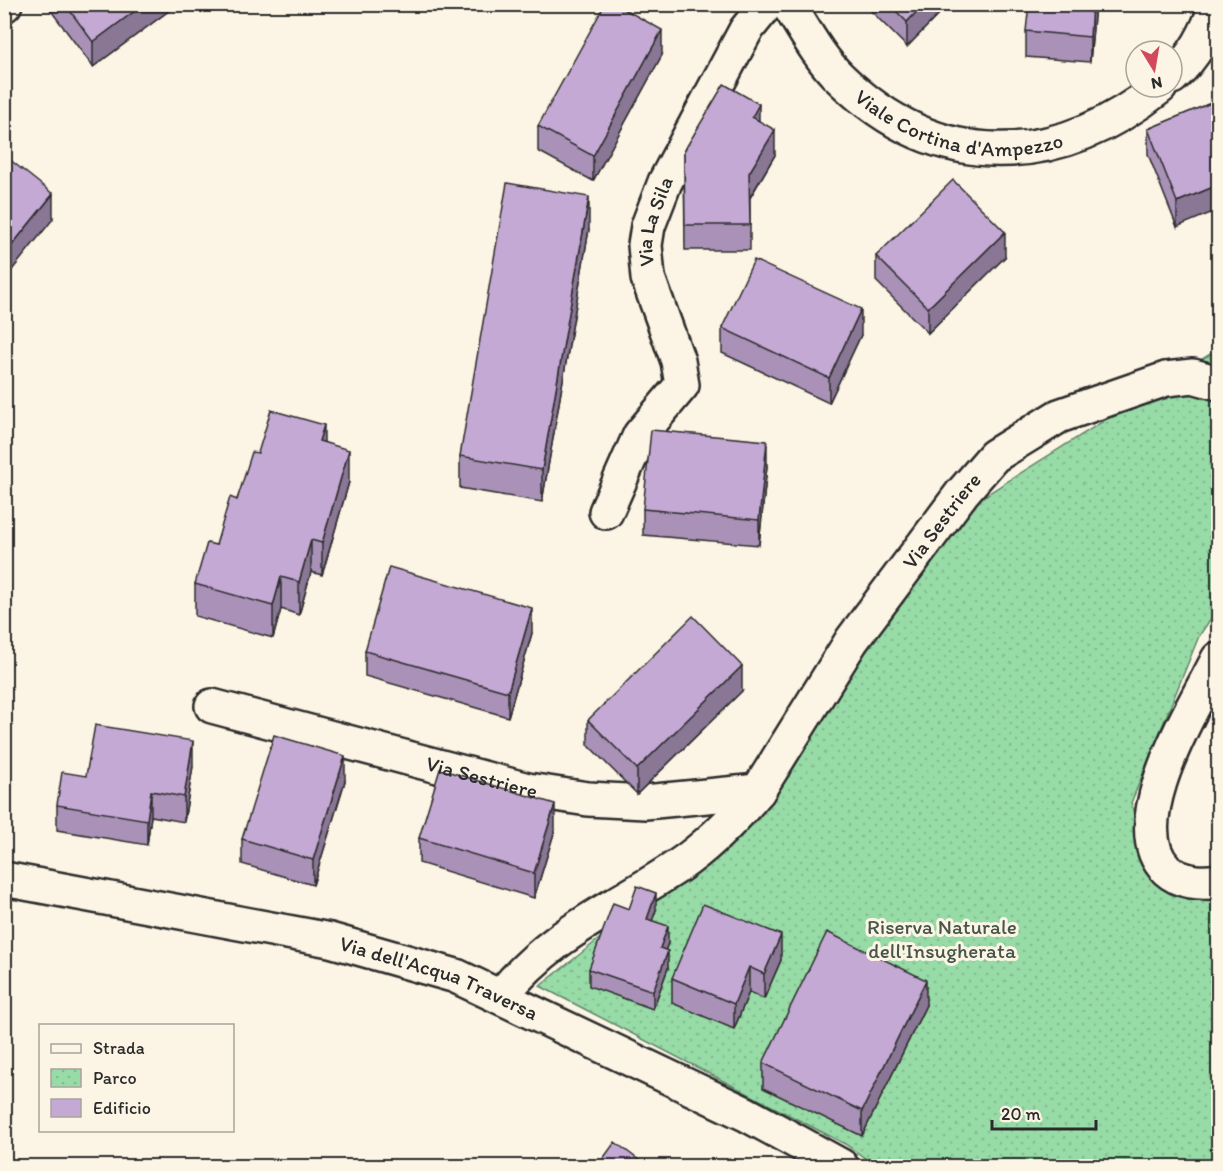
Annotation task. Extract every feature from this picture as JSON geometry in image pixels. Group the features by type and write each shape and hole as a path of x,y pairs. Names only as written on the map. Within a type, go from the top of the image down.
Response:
{"street":[{"name":"Via La Sila","path":"606,512 640,435 682,385 678,361 648,278 645,245 648,226 665,182 746,30 767,4"},
{"name":"Viale Cortina d'Ampezzo","path":"788,4 826,62 860,96 884,113 962,146 990,150 1016,150 1061,142 1113,121 1143,99"},
{"path":"1184,66 1210,52 1217,4"},
{"name":"Via Sestriere","path":"501,996 523,969 556,940 699,851 758,791 852,640 967,486 994,456 1059,416 1166,379 1193,376 1218,383"},
{"path":"1218,658 1166,764 1156,795 1152,841 1161,864 1171,874 1186,880 1218,881"},
{"name":"Via Sestriere","path":"212,706 528,790 588,799 636,802 758,791"},
{"name":"Via dell'Acqua Traversa","path":"4,879 330,940 427,967 479,985 746,1114 841,1167"}],"green space":[{"name":"Riserva Naturale dell'Insugherata","path":"1218,349 1218,608 1199,636 1131,803 1162,876 1218,877 1218,1166 876,1166 845,1144 540,986 747,821 954,515"}],"building":[{"path":"65,4 144,4 93,42"},
{"path":"605,4 615,4 662,30 593,156 538,126"},
{"path":"889,4 924,4 907,22"},
{"path":"1029,4 1092,4 1090,37 1026,31"},
{"path":"724,84 759,104 752,117 775,130 749,173 750,225 685,225 684,151"},
{"path":"1218,100 1218,185 1177,202 1148,129"},
{"path":"4,155 53,194 4,255"},
{"path":"953,180 1005,232 928,308 876,256"},
{"path":"507,183 589,197 542,470 460,456"},
{"path":"754,260 861,309 829,378 722,328"},
{"path":"271,410 324,425 319,441 349,450 322,543 311,540 299,582 281,577 273,606 195,584 207,543 216,545 230,497 237,500 252,452 258,453"},
{"path":"651,430 767,441 759,520 643,509"},
{"path":"389,567 532,608 508,692 365,651"},
{"path":"693,616 742,666 637,769 588,720"},
{"path":"95,725 193,741 184,797 151,791 147,820 57,805 62,772 86,776"},
{"path":"274,735 345,756 313,860 242,839"},
{"path":"440,769 555,804 534,873 419,838"},
{"path":"637,886 656,893 647,919 668,926 660,948 668,951 653,991 589,969 613,903 629,909"},
{"path":"703,904 781,935 764,974 749,967 734,1004 672,978"},
{"path":"827,932 926,980 862,1111 763,1063"},
{"path":"615,1142 648,1167 597,1167"}]}
